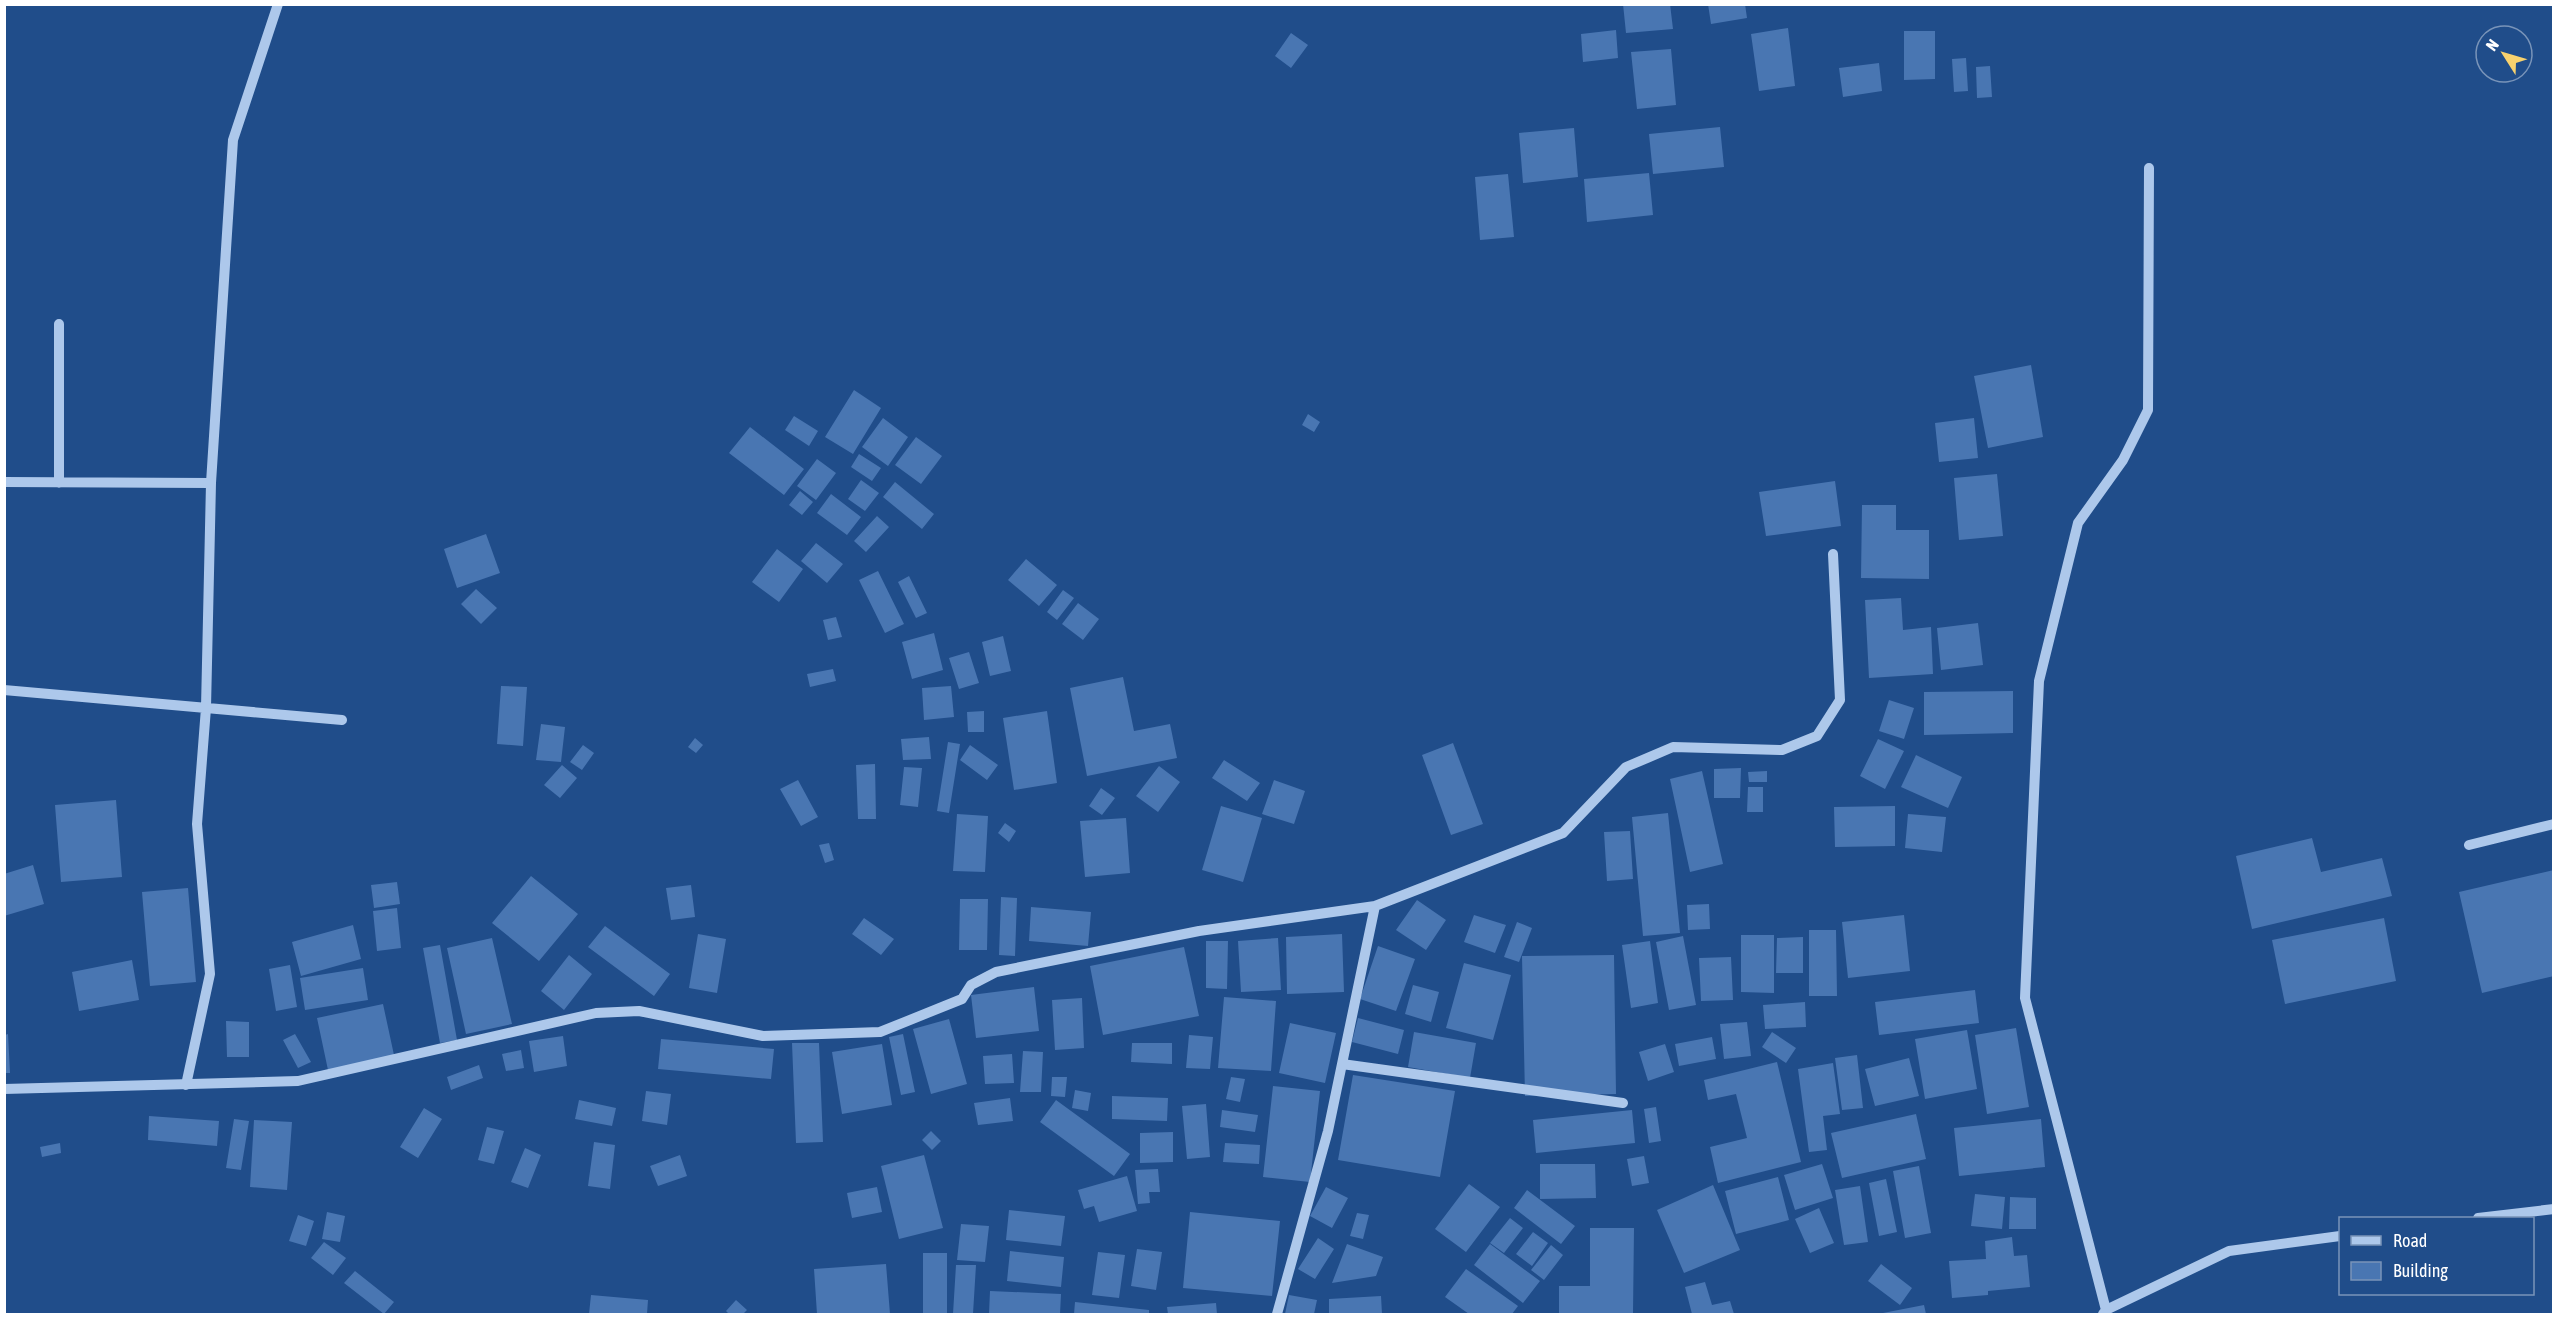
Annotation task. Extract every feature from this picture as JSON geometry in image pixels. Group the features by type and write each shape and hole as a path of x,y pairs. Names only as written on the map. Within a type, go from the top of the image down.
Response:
{"street":[{"path":"186,1085 210,974 197,824 206,708 211,483 233,140 278,4"},
{"path":"2149,168 2148,410 2123,460 2078,523 2039,681 2025,998 2104,1312 2229,1251 2339,1236"},
{"path":"59,324 59,483"},
{"path":"4,482 211,483"},
{"path":"4,1089 298,1081 596,1013 639,1011 763,1036 880,1032 962,999 971,986 996,972 1199,930 1375,906 1563,833 1626,767 1672,747 1782,750 1818,736 1840,700 1833,554"},
{"path":"4,690 342,720"},
{"path":"2469,845 2553,824"},
{"path":"1277,1314 1328,1131 1375,906"},
{"path":"1342,1064 1623,1103"},
{"path":"2486,1217 2553,1209"}],"building":[{"path":"1623,4 1670,4 1673,29 1626,33"},
{"path":"1708,4 1745,4 1747,18 1711,24"},
{"path":"1788,28 1795,86 1759,91 1751,34"},
{"path":"1616,30 1618,58 1583,62 1581,34"},
{"path":"1904,31 1935,31 1935,79 1904,80"},
{"path":"1291,33 1308,45 1291,68 1275,56"},
{"path":"1671,49 1676,105 1637,109 1631,52"},
{"path":"1966,58 1968,91 1954,92 1952,59"},
{"path":"1879,63 1882,91 1843,97 1839,68"},
{"path":"1990,66 1992,97 1977,98 1976,67"},
{"path":"1720,127 1724,167 1653,174 1649,134"},
{"path":"1574,128 1578,177 1523,183 1519,133"},
{"path":"1649,173 1653,215 1587,222 1584,179"},
{"path":"1508,174 1514,237 1480,240 1475,177"},
{"path":"2031,365 2043,437 1988,448 1974,376"},
{"path":"854,390 881,408 853,454 825,437"},
{"path":"1308,414 1320,422 1314,432 1302,425"},
{"path":"794,416 818,431 809,446 785,430"},
{"path":"883,418 908,437 888,466 862,447"},
{"path":"1974,418 1978,458 1939,462 1935,423"},
{"path":"750,427 804,469 784,495 729,453"},
{"path":"916,437 942,456 921,484 895,465"},
{"path":"859,454 881,468 872,481 851,467"},
{"path":"817,459 836,473 816,500 797,486"},
{"path":"1997,474 2003,536 1959,540 1954,478"},
{"path":"861,480 879,493 865,511 848,499"},
{"path":"1835,481 1841,526 1766,536 1759,492"},
{"path":"895,482 934,514 922,529 883,497"},
{"path":"800,491 813,502 802,515 789,505"},
{"path":"831,494 861,517 847,535 817,513"},
{"path":"1862,505 1896,505 1896,530 1929,530 1929,579 1861,578"},
{"path":"877,516 889,527 866,552 854,541"},
{"path":"486,534 500,573 457,588 444,549"},
{"path":"816,543 843,564 827,583 801,561"},
{"path":"777,549 803,569 779,602 752,582"},
{"path":"1026,559 1057,585 1039,606 1008,580"},
{"path":"878,571 904,624 885,633 859,580"},
{"path":"909,576 927,613 916,618 898,582"},
{"path":"476,589 497,608 481,624 461,604"},
{"path":"1063,590 1074,598 1057,620 1047,612"},
{"path":"1901,598 1903,630 1931,627 1933,674 1869,678 1865,600"},
{"path":"1078,603 1099,619 1083,640 1062,624"},
{"path":"836,617 842,637 828,640 823,620"},
{"path":"1978,623 1983,665 1941,670 1937,628"},
{"path":"934,633 943,670 912,679 902,642"},
{"path":"1003,636 1011,671 990,676 982,642"},
{"path":"969,652 979,683 959,689 949,658"},
{"path":"833,669 836,681 810,687 807,674"},
{"path":"1123,677 1134,731 1170,724 1177,758 1087,776 1070,688"},
{"path":"501,686 527,687 523,746 497,744"},
{"path":"951,686 954,717 924,720 922,688"},
{"path":"2013,691 2013,733 1924,735 1924,692"},
{"path":"1889,700 1914,708 1904,739 1879,731"},
{"path":"984,711 984,732 968,732 967,712"},
{"path":"1047,711 1057,783 1014,790 1003,718"},
{"path":"541,724 565,727 561,762 536,760"},
{"path":"929,737 931,759 903,760 901,739"},
{"path":"695,738 703,745 696,753 688,747"},
{"path":"1878,739 1904,751 1885,789 1860,776"},
{"path":"948,742 960,744 949,813 937,811"},
{"path":"1453,743 1483,824 1451,835 1422,755"},
{"path":"583,745 594,753 582,770 570,762"},
{"path":"970,745 998,765 987,780 960,760"},
{"path":"1916,755 1962,777 1948,808 1901,787"},
{"path":"1224,760 1260,783 1247,801 1212,778"},
{"path":"875,764 876,819 858,819 856,765"},
{"path":"562,765 577,778 560,798 544,785"},
{"path":"1159,766 1180,782 1158,812 1136,796"},
{"path":"904,767 922,768 918,807 900,805"},
{"path":"1741,768 1740,798 1714,798 1714,769"},
{"path":"1702,771 1723,864 1690,872 1670,779"},
{"path":"1767,771 1767,782 1749,782 1748,772"},
{"path":"798,780 818,817 801,826 780,789"},
{"path":"1274,780 1305,791 1294,824 1262,814"},
{"path":"1748,787 1763,787 1763,812 1747,812"},
{"path":"1101,788 1115,798 1102,815 1089,806"},
{"path":"116,800 122,877 61,882 55,805"},
{"path":"1221,806 1262,818 1243,882 1202,870"},
{"path":"1895,806 1895,846 1835,847 1834,807"},
{"path":"1668,813 1680,933 1643,936 1632,817"},
{"path":"957,814 988,816 985,872 953,871"},
{"path":"1908,814 1946,817 1942,852 1905,848"},
{"path":"1126,818 1130,873 1085,877 1080,821"},
{"path":"1005,823 1016,831 1009,842 998,833"},
{"path":"1630,831 1633,879 1607,881 1604,832"},
{"path":"2312,838 2321,872 2382,858 2392,896 2252,929 2236,856"},
{"path":"829,843 834,860 825,863 819,845"},
{"path":"33,865 44,904 4,916 4,874"},
{"path":"2554,870 2554,976 2482,993 2459,892"},
{"path":"531,876 578,914 539,961 492,923"},
{"path":"397,882 400,904 374,908 371,885"},
{"path":"691,885 695,917 671,920 666,888"},
{"path":"188,888 196,982 150,986 142,892"},
{"path":"1001,897 1017,898 1015,956 999,955"},
{"path":"960,899 988,899 987,950 959,950"},
{"path":"1417,900 1446,920 1426,950 1396,930"},
{"path":"1709,904 1710,929 1688,930 1687,905"},
{"path":"1031,907 1091,912 1088,946 1029,941"},
{"path":"397,908 401,948 377,951 373,911"},
{"path":"1474,915 1506,925 1495,953 1464,942"},
{"path":"1904,915 1910,971 1848,978 1842,922"},
{"path":"864,918 894,939 881,955 852,934"},
{"path":"2384,918 2396,981 2285,1004 2272,940"},
{"path":"1517,922 1532,928 1519,962 1504,957"},
{"path":"353,925 361,959 301,976 292,942"},
{"path":"605,926 670,974 654,996 588,947"},
{"path":"1809,930 1836,930 1837,996 1809,996"},
{"path":"698,934 726,939 717,993 689,988"},
{"path":"1342,934 1344,992 1287,994 1286,937"},
{"path":"1741,935 1774,935 1774,993 1741,992"},
{"path":"1683,936 1696,1005 1669,1010 1656,942"},
{"path":"1803,937 1803,973 1776,973 1777,938"},
{"path":"492,938 512,1024 466,1034 447,948"},
{"path":"1278,938 1281,990 1241,992 1238,941"},
{"path":"1206,941 1228,941 1227,989 1206,988"},
{"path":"1650,941 1658,1003 1631,1008 1622,945"},
{"path":"440,945 457,1040 440,1043 423,948"},
{"path":"1378,946 1415,959 1396,1011 1360,999"},
{"path":"1184,947 1199,1016 1103,1035 1090,966"},
{"path":"569,955 592,974 564,1010 541,991"},
{"path":"1614,955 1616,1094 1525,1096 1522,956"},
{"path":"1731,957 1733,1000 1701,1001 1699,958"},
{"path":"132,960 139,1000 79,1011 72,972"},
{"path":"1464,963 1511,975 1493,1040 1446,1028"},
{"path":"290,965 297,1007 276,1011 269,969"},
{"path":"363,968 368,1000 305,1010 300,978"},
{"path":"1413,985 1439,992 1431,1022 1405,1014"},
{"path":"1034,987 1039,1031 976,1038 971,995"},
{"path":"1975,990 1979,1023 1879,1035 1875,1002"},
{"path":"1224,997 1276,1001 1271,1071 1218,1068"},
{"path":"1082,998 1084,1048 1055,1050 1052,1000"},
{"path":"1805,1002 1806,1027 1765,1029 1763,1005"},
{"path":"383,1004 394,1055 328,1070 317,1018"},
{"path":"1358,1018 1404,1030 1398,1054 1352,1042"},
{"path":"949,1019 967,1084 931,1094 913,1029"},
{"path":"226,1021 249,1022 249,1057 227,1057"},
{"path":"1747,1022 1751,1056 1724,1059 1720,1024"},
{"path":"1290,1023 1336,1033 1325,1083 1279,1073"},
{"path":"2016,1028 2029,1107 1987,1114 1975,1035"},
{"path":"1967,1030 1977,1089 1925,1099 1915,1039"},
{"path":"1414,1032 1476,1043 1470,1078 1408,1067"},
{"path":"1772,1032 1796,1048 1786,1063 1762,1047"},
{"path":"8,1034 10,1073 5,1073 5,1035"},
{"path":"295,1034 311,1062 298,1068 283,1040"},
{"path":"903,1034 915,1092 901,1095 889,1037"},
{"path":"1189,1035 1213,1037 1210,1069 1186,1068"},
{"path":"563,1036 567,1066 534,1072 529,1041"},
{"path":"1712,1037 1716,1059 1679,1066 1675,1044"},
{"path":"661,1039 774,1049 771,1079 658,1069"},
{"path":"792,1043 819,1043 823,1142 796,1143"},
{"path":"1132,1043 1172,1043 1172,1064 1131,1062"},
{"path":"882,1044 892,1105 842,1114 832,1052"},
{"path":"1665,1044 1674,1072 1648,1081 1639,1052"},
{"path":"521,1050 524,1068 506,1071 502,1054"},
{"path":"1023,1051 1043,1052 1041,1092 1020,1092"},
{"path":"1012,1054 1014,1083 985,1084 983,1056"},
{"path":"1857,1055 1863,1108 1842,1110 1835,1058"},
{"path":"1909,1058 1919,1096 1875,1106 1865,1069"},
{"path":"1777,1062 1801,1162 1718,1183 1710,1147 1747,1138 1736,1094 1708,1100 1704,1080"},
{"path":"1833,1063 1840,1114 1823,1116 1827,1150 1809,1152 1798,1069"},
{"path":"479,1065 483,1078 451,1090 447,1077"},
{"path":"1353,1075 1455,1091 1440,1177 1338,1160"},
{"path":"1052,1077 1067,1077 1065,1097 1051,1096"},
{"path":"1231,1077 1245,1079 1240,1102 1226,1099"},
{"path":"1273,1086 1320,1091 1310,1182 1263,1177"},
{"path":"1075,1090 1091,1093 1088,1111 1072,1108"},
{"path":"646,1091 671,1094 667,1125 642,1121"},
{"path":"1112,1096 1168,1098 1167,1121 1112,1119"},
{"path":"1010,1098 1013,1121 978,1125 974,1103"},
{"path":"579,1100 616,1108 612,1126 575,1119"},
{"path":"1056,1100 1130,1154 1114,1176 1040,1122"},
{"path":"1206,1104 1210,1157 1187,1159 1182,1106"},
{"path":"1656,1107 1661,1141 1649,1143 1644,1109"},
{"path":"424,1108 442,1119 418,1158 400,1147"},
{"path":"1222,1110 1258,1115 1255,1132 1220,1127"},
{"path":"1632,1110 1635,1143 1536,1153 1533,1120"},
{"path":"1916,1114 1926,1159 1842,1178 1831,1133"},
{"path":"149,1116 219,1121 217,1146 148,1140"},
{"path":"234,1119 249,1121 241,1170 226,1168"},
{"path":"2041,1119 2045,1167 1959,1176 1954,1128"},
{"path":"254,1120 292,1122 287,1190 250,1187"},
{"path":"487,1127 504,1131 494,1164 478,1160"},
{"path":"931,1131 941,1141 932,1150 922,1140"},
{"path":"1173,1132 1173,1162 1140,1163 1140,1133"},
{"path":"594,1142 615,1145 610,1189 588,1186"},
{"path":"60,1143 61,1153 42,1157 40,1147"},
{"path":"1225,1143 1260,1145 1259,1164 1223,1162"},
{"path":"525,1148 541,1155 528,1188 511,1182"},
{"path":"680,1155 687,1176 658,1186 650,1166"},
{"path":"924,1155 943,1228 899,1239 881,1166"},
{"path":"1644,1156 1649,1183 1632,1186 1627,1159"},
{"path":"1540,1164 1595,1164 1596,1198 1540,1199"},
{"path":"1822,1164 1833,1198 1795,1210 1784,1175"},
{"path":"1919,1166 1931,1233 1905,1238 1893,1171"},
{"path":"1158,1169 1160,1192 1149,1192 1150,1203 1138,1204 1135,1170"},
{"path":"1127,1176 1137,1211 1099,1222 1094,1206 1084,1209 1078,1190"},
{"path":"1778,1177 1789,1220 1736,1234 1725,1191"},
{"path":"1886,1179 1897,1232 1879,1236 1869,1183"},
{"path":"1469,1184 1500,1207 1466,1252 1435,1229"},
{"path":"1713,1185 1740,1250 1684,1273 1657,1210"},
{"path":"1860,1186 1868,1242 1844,1245 1835,1190"},
{"path":"877,1187 882,1212 852,1218 847,1193"},
{"path":"1326,1187 1348,1198 1332,1228 1310,1216"},
{"path":"1527,1190 1575,1226 1561,1244 1514,1208"},
{"path":"1975,1194 2005,1197 2002,1229 1971,1226"},
{"path":"2010,1197 2036,1198 2036,1229 2009,1229"},
{"path":"1819,1208 1834,1243 1810,1253 1795,1219"},
{"path":"1009,1210 1065,1216 1061,1246 1006,1240"},
{"path":"327,1212 345,1216 340,1242 322,1239"},
{"path":"1190,1212 1280,1221 1272,1296 1183,1288"},
{"path":"1357,1213 1369,1215 1363,1239 1350,1236"},
{"path":"298,1215 314,1221 306,1246 289,1241"},
{"path":"1510,1218 1523,1228 1504,1253 1490,1243"},
{"path":"961,1224 989,1226 985,1262 957,1260"},
{"path":"1590,1228 1634,1228 1633,1314 1559,1314 1559,1286 1590,1286"},
{"path":"1533,1232 1548,1243 1532,1266 1516,1254"},
{"path":"2012,1237 2014,1256 2027,1255 2030,1287 1988,1291 1988,1295 1952,1298 1949,1261 1986,1259 1985,1241"},
{"path":"1318,1238 1334,1249 1315,1279 1298,1269"},
{"path":"324,1242 346,1258 333,1275 311,1258"},
{"path":"1347,1244 1383,1257 1376,1276 1332,1283"},
{"path":"1490,1244 1540,1281 1523,1303 1474,1265"},
{"path":"1551,1245 1563,1255 1544,1280 1531,1270"},
{"path":"1137,1249 1162,1252 1156,1290 1131,1286"},
{"path":"1010,1251 1064,1257 1061,1287 1007,1281"},
{"path":"1098,1252 1125,1255 1119,1298 1092,1295"},
{"path":"923,1253 947,1253 947,1314 923,1314"},
{"path":"886,1264 890,1314 817,1314 814,1269"},
{"path":"1881,1264 1912,1288 1900,1305 1868,1281"},
{"path":"956,1265 976,1265 973,1314 953,1314"},
{"path":"1466,1269 1518,1306 1512,1314 1469,1314 1445,1297"},
{"path":"355,1271 394,1302 384,1314 344,1283"},
{"path":"1705,1282 1712,1305 1730,1301 1734,1314 1692,1314 1685,1287"},
{"path":"990,1291 1061,1294 1060,1314 989,1314"},
{"path":"591,1295 648,1300 647,1314 589,1314"},
{"path":"1289,1295 1317,1300 1314,1314 1285,1314"},
{"path":"1381,1296 1382,1314 1329,1314 1329,1299"},
{"path":"736,1300 747,1310 743,1314 729,1314 726,1311"},
{"path":"1075,1302 1149,1310 1149,1314 1074,1314"},
{"path":"1216,1303 1217,1314 1168,1314 1167,1307"},
{"path":"1924,1305 1926,1314 1883,1314 1883,1313"}]}
